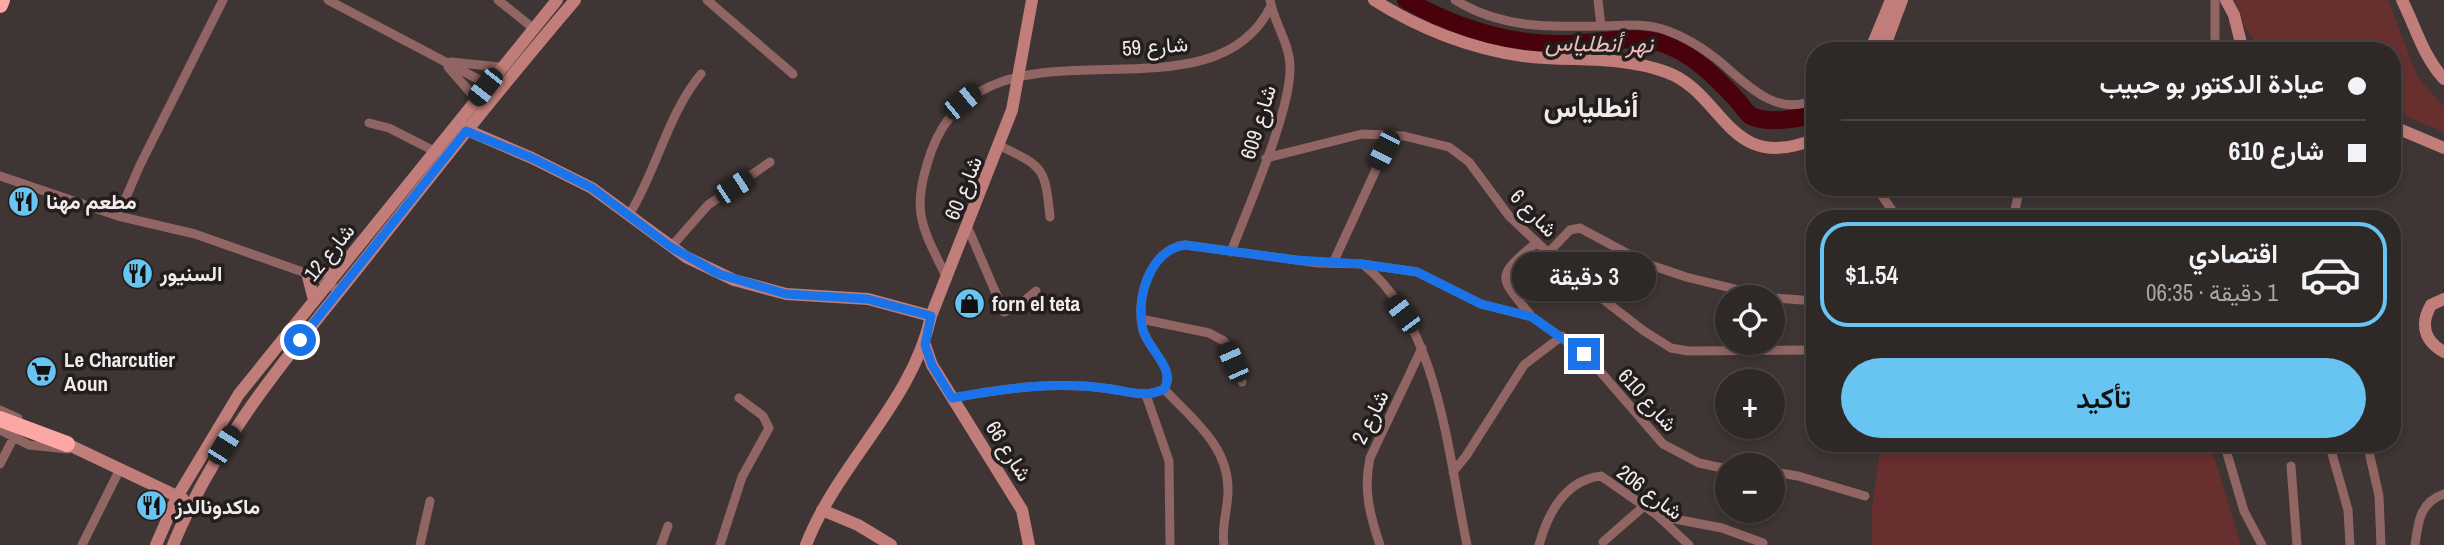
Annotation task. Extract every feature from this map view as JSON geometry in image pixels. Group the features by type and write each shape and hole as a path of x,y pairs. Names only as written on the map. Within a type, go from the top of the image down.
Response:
{"highway":[{"path":"0,5 2,0"},
{"path":"0,419 74,447"}],"street":[{"path":"118,216 140,165 223,0"},
{"path":"328,0 493,88"},
{"path":"498,0 533,28"},
{"name":"شارع 12","path":"462,128 475,99 493,88 500,67 557,0"},
{"name":"شارع 12","path":"173,545 190,502 236,426 493,88 575,0"},
{"path":"707,0 793,74"},
{"name":"شارع 60","path":"925,345 931,316 1012,110 1032,0"},
{"path":"1374,0 1433,30 1493,49 1524,56 1616,60 1670,73 1687,85 1745,141 1775,146 1806,141"},
{"path":"1455,0 1489,18 1539,27 1640,25 1667,30 1771,102 1806,102"},
{"path":"1598,0 1601,26"},
{"path":"1875,42 1891,0"},
{"path":"1886,42 1902,0"},
{"path":"2215,0 2216,42"},
{"path":"2225,0 2234,15 2241,42"},
{"path":"2402,0 2425,55 2444,79"},
{"name":"شارع 59","path":"947,278 920,220 921,183 934,142 951,114 975,92 1020,74 1209,60 1247,41 1271,3"},
{"name":"شارع 609","path":"1231,252 1287,92 1290,64 1271,3"},
{"path":"442,61 500,67"},
{"path":"442,61 475,99"},
{"path":"629,215 656,164 684,95 701,74"},
{"path":"369,123 389,128 441,155"},
{"path":"462,128 568,175 705,268 770,291 813,298 867,299 931,316"},
{"path":"2401,130 2444,148"},
{"path":"1333,264 1392,135"},
{"name":"شارع 6","path":"1266,158 1345,136 1392,135 1428,140 1460,153 1509,216 1536,243 1610,306 1671,348 1688,351 1806,349"},
{"path":"1000,146 1035,163 1046,180 1050,217"},
{"name":"شارع 12","path":"156,545 177,497 239,394 328,283 441,155"},
{"path":"671,247 708,205 770,162"},
{"path":"0,176 118,216 195,234 307,273 340,291"},
{"path":"967,226 1004,312 1017,307 1036,291"},
{"path":"1548,253 1570,230 1580,228 1645,263 1686,278 1716,285"},
{"path":"1532,317 1506,285 1505,273 1509,265 1536,243"},
{"path":"1224,545 1223,528 1228,495 1225,459 1164,389 1166,375 1160,357 1144,335 1141,319 1151,269 1165,251 1185,245 1333,264 1362,264 1403,314 1422,348 1453,472 1467,545"},
{"name":"شارع 610","path":"1362,264 1430,275 1481,304 1532,317 1584,354 1663,444 1699,463 1715,466"},
{"path":"307,273 340,270"},
{"path":"307,273 314,300"},
{"path":"1785,299 1806,300"},
{"path":"2444,299 2431,305 2424,323 2428,340 2444,352"},
{"path":"1141,319 1209,333 1224,341 1242,382"},
{"path":"1453,472 1524,365 1562,336"},
{"path":"806,545 822,510 925,345"},
{"name":"شارع 66","path":"925,345 932,365 1022,510 1029,545"},
{"name":"شارع 2","path":"1380,545 1368,508 1366,476 1370,458 1422,348"},
{"path":"952,398 1014,387 1057,384 1146,395 1164,389"},
{"path":"1146,395 1170,461 1170,545"},
{"path":"720,545 742,477 769,428 763,416 739,398"},
{"path":"0,410 66,437 74,447 190,502"},
{"path":"0,430 45,448 74,447"},
{"path":"0,464 14,437"},
{"path":"2227,452 2244,510 2262,545"},
{"path":"2331,452 2347,509 2350,545"},
{"path":"2369,452 2379,496 2381,545"},
{"path":"2291,466 2297,545"},
{"path":"82,545 120,469"},
{"path":"1785,474 1865,496"},
{"name":"شارع 206","path":"1539,545 1555,505 1566,492 1588,478 1601,476 1657,515 1689,545"},
{"path":"2415,545 2419,516 2424,508 2444,494"},
{"path":"419,545 430,500"},
{"path":"1603,541 1644,506"},
{"path":"822,510 858,525 891,545"},
{"path":"1657,515 1722,528 1763,544"},
{"path":"661,545 668,526"}],"shaded area":[{"path":"2234,0 2388,0 2417,76 2444,107 2444,132 2401,115 2401,42 2255,42 2246,29"},
{"path":"1880,452 2213,452 2241,545 1872,545 1872,507"}],"waterway":[{"name":"نهر أنطلياس","path":"1406,0 1463,26 1503,38 1544,44 1638,39 1661,43 1683,52 1702,66 1751,116 1774,120 1806,116"}],"place":[{"name":"مطعم مهنا","path":"23,201"},
{"name":"السنيور","path":"137,273"},
{"name":"forn el teta","path":"969,303"},
{"name":"Le Charcutier Aoun","path":"41,371"},
{"name":"ماكدونالدز","path":"152,506"}],"district":[{"name":"أنطلياس","path":"1591,107"}],"route":[{"path":"300,340 466,131 547,164 592,188 686,257 734,280 770,291 813,298 867,299 931,316 925,345 932,365 952,398 1014,387 1057,384 1146,395 1164,389 1167,385 1166,375 1160,357 1144,335 1142,306 1151,269 1158,258 1165,251 1185,245 1318,263 1362,264 1403,269 1430,275 1459,294 1481,304 1532,317 1584,354"}]}
